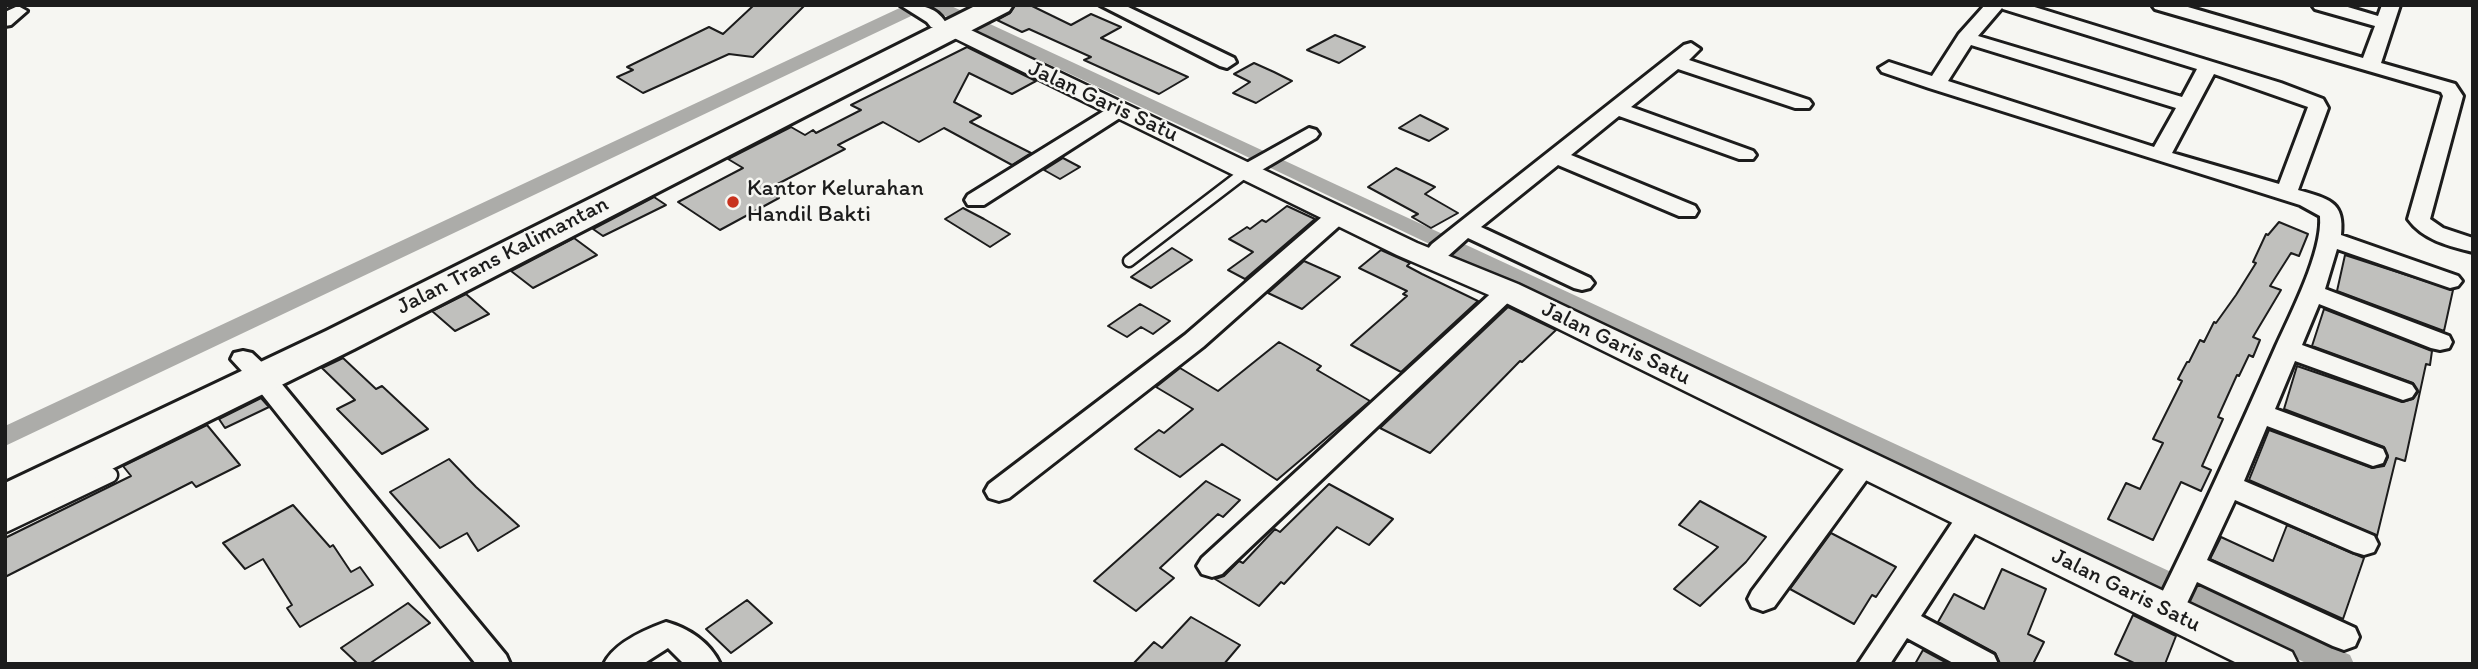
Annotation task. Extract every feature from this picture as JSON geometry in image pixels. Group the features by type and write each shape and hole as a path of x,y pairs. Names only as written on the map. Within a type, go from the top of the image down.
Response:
{"highway":[{"name":"Jalan Trans Kalimantan","path":"5,502 253,368 953,15"},
{"name":"Jalan Trans Kalimantan","path":"5,474 253,368"}],"street":[{"path":"1109,5 1227,62"},
{"path":"1936,84 1966,38 1995,5"},
{"path":"2009,5 2311,100 2317,105 2286,194"},
{"path":"2161,5 2448,89 2453,96 2419,219 2422,225 2439,234 2473,244"},
{"path":"2320,5 2387,14 2371,66"},
{"name":"Jalan Garis Satu","path":"953,15 1119,110 1261,162 1338,215 1448,244 1507,291 1972,516 2179,587 2278,664"},
{"path":"1966,38 2187,105"},
{"path":"1448,244 1684,55 1802,104"},
{"path":"2160,156 2208,67"},
{"path":"1889,68 2160,156 2315,202 2330,212 2332,218 2329,239 2312,293 2228,486 2179,587 2344,637"},
{"path":"1619,109 1746,155"},
{"path":"976,200 1119,110"},
{"path":"1261,162 1310,134"},
{"path":"1557,157 1687,211"},
{"path":"999,491 1194,341 1338,215"},
{"path":"2329,239 2450,281"},
{"path":"1448,244 1582,283"},
{"path":"1212,566 1507,291"},
{"path":"2312,293 2440,342"},
{"path":"2287,349 2403,391"},
{"path":"253,368 495,664"},
{"path":"2259,413 2373,456"},
{"path":"1763,599 1863,464"},
{"path":"2228,486 2364,544"},
{"path":"1873,664 1972,516"},
{"path":"1903,621 1983,664"},
{"path":"619,664 647,644 666,635 677,638 705,664"}],"lane":[{"path":"1129,261 1261,162"},
{"path":"5,525 110,474"}],"building":[{"path":"754,5 805,5 753,57 729,54 643,93 617,77 633,70 627,67 709,27 723,34"},
{"path":"1015,5 1030,5 1071,25 1091,14 1121,27 1101,38 1188,77 1159,94 1084,60 1091,57 1029,29 1022,32 997,20 1010,13"},
{"path":"1335,35 1365,47 1339,63 1307,50"},
{"path":"967,47 1036,81 1012,94 969,73 954,102 981,116 970,122 1031,153 1012,165 944,128 919,142 883,122 838,145 845,149 766,190 779,198 720,230 678,202 743,168 728,159 791,127 805,135 813,130 816,133 861,110 851,105"},
{"path":"1254,63 1292,81 1256,103 1233,93 1250,82 1234,74"},
{"path":"1420,115 1448,129 1429,141 1399,128"},
{"path":"1063,158 1080,167 1060,179 1044,170"},
{"path":"1396,168 1435,187 1425,194 1458,213 1431,228 1412,217 1418,214 1368,187"},
{"path":"654,197 666,205 603,236 593,229"},
{"path":"1287,206 1315,219 1245,279 1228,270 1253,252 1229,239 1262,220 1266,222"},
{"path":"963,208 1010,234 990,247 945,219"},
{"path":"2279,222 2308,234 2299,256 2291,253 2270,286 2281,290 2253,337 2260,340 2253,357 2249,355 2239,376 2237,375 2218,417 2223,419 2202,466 2211,470 2201,491 2181,482 2153,540 2108,519 2126,483 2140,489 2163,443 2153,439 2182,381 2178,379 2200,340 2204,342 2214,322 2216,323 2236,295 2256,263 2253,262 2266,234"},
{"path":"574,238 597,255 533,288 511,271"},
{"path":"1172,248 1192,260 1151,288 1131,277"},
{"path":"1381,250 1410,263 1407,266 1422,274 1478,301 1401,372 1351,345 1407,296 1403,294 1407,291 1359,268"},
{"path":"2345,255 2453,290 2444,331 2337,291"},
{"path":"1304,261 1340,277 1302,309 1268,293"},
{"path":"466,294 489,314 455,331 432,311"},
{"path":"1140,304 1170,321 1153,334 1141,327 1127,337 1108,326"},
{"path":"1508,307 1556,330 1520,361 1430,453 1380,428"},
{"path":"2324,309 2432,351 2430,365 2426,364 2405,461 2396,458 2377,536 2249,480 2269,430 2372,468 2384,466 2388,457 2384,447 2284,409 2297,366 2402,402 2413,399 2418,392 2413,383 2312,346"},
{"path":"1279,342 1321,366 1317,370 1370,401 1277,480 1222,444 1180,477 1135,449 1159,430 1164,433 1193,409 1156,387 1180,368 1218,391"},
{"path":"343,358 376,389 382,386 428,429 382,454 337,409 355,400 322,368"},
{"path":"261,398 269,407 225,428 219,419"},
{"path":"207,425 240,465 196,487 192,482 5,577 5,538 131,476 123,466"},
{"path":"449,459 519,526 478,551 467,533 440,548 390,492"},
{"path":"1206,481 1240,500 1223,517 1218,514 1160,568 1174,578 1136,611 1094,581"},
{"path":"1329,484 1393,519 1369,545 1337,527 1284,584 1281,582 1259,606 1215,579 1224,576 1239,561 1243,563 1275,529 1280,532"},
{"path":"1700,501 1766,537 1746,562 1700,606 1674,589 1718,547 1679,525"},
{"path":"293,505 330,547 333,545 351,572 360,567 373,585 300,627 287,608 292,605 263,559 245,569 223,543"},
{"path":"2287,525 2364,558 2343,619 2210,559 2221,537 2273,561"},
{"path":"1831,533 1896,567 1876,597 1872,595 1854,624 1790,589"},
{"path":"2002,569 2046,589 2028,634 2044,642 2033,664 2000,664 1995,653 1938,622 1954,594 1984,609"},
{"path":"747,600 772,623 731,653 706,629"},
{"path":"408,603 430,623 369,664 358,664 341,648"},
{"path":"2133,615 2176,636 2165,664 2136,664 2115,654"},
{"path":"1191,617 1240,645 1224,664 1133,664 1154,642 1162,648"},
{"path":"1923,650 1949,664 1915,664"}],"waterway":[{"path":"5,437 921,5"},
{"path":"934,5 1219,136 2339,664"}],"place":[{"name":"Kantor Kelurahan Handil Bakti","path":"733,202"}]}
